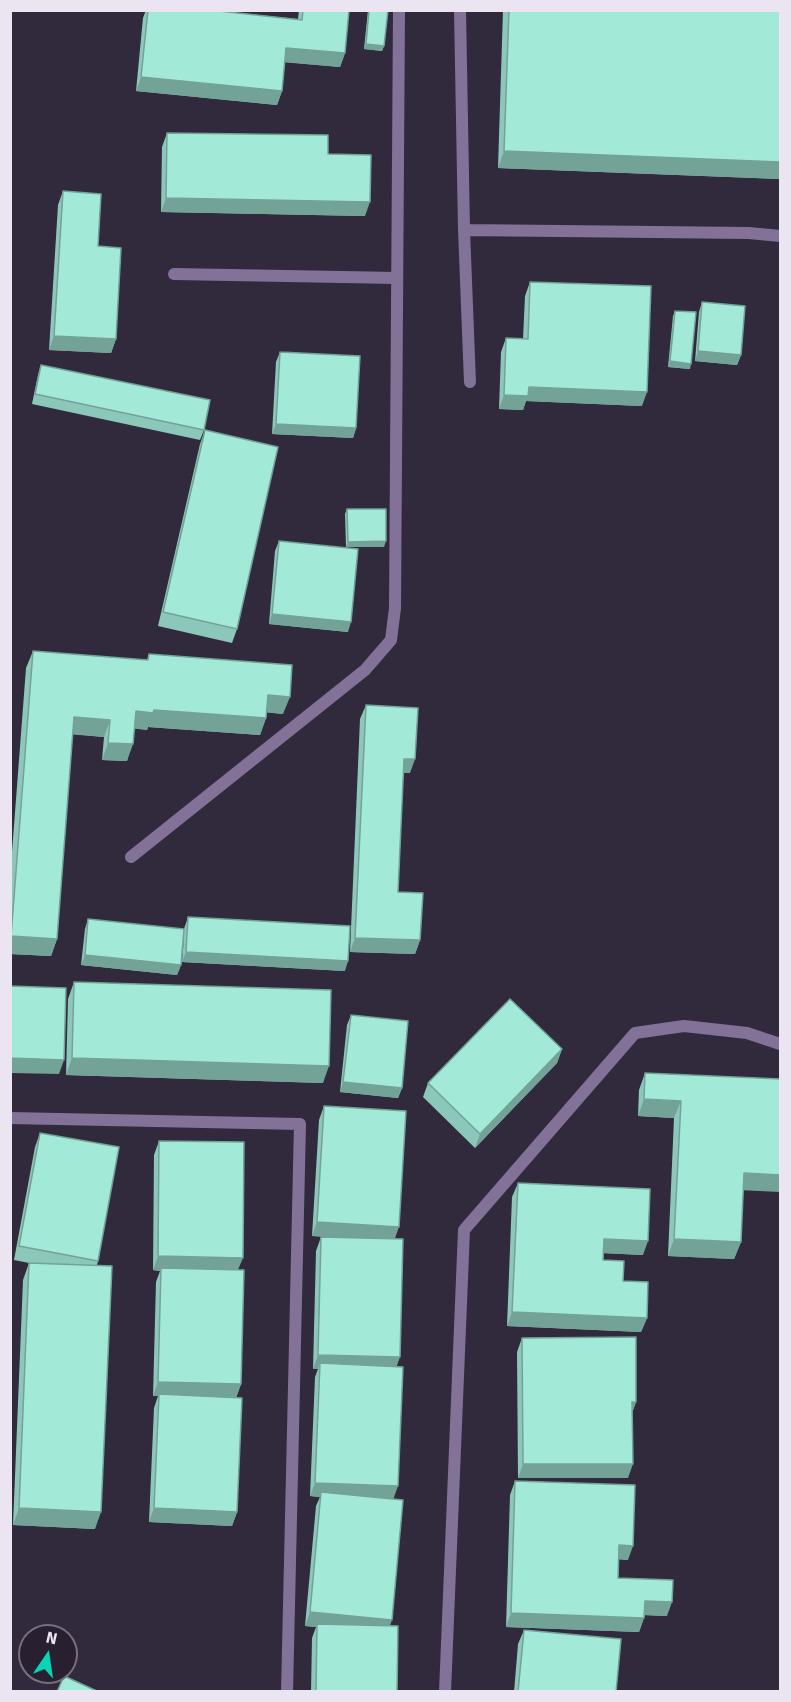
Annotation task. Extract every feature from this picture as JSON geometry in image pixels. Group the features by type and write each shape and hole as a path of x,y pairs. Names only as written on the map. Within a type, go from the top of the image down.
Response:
{"lane":[{"path":"131,857 365,670 391,640 395,608 399,10"},
{"path":"460,10 464,230 470,382"},
{"path":"464,230 749,233 780,236"},
{"path":"174,274 397,278"},
{"path":"444,1692 464,1230 635,1033 684,1026 747,1033 780,1044"},
{"path":"10,1118 300,1124 287,1692"}],"building":[{"path":"148,10 210,10 302,20 303,10 349,10 345,53 286,48 282,91 141,77"},
{"path":"369,10 388,10 384,46 366,44"},
{"path":"509,10 780,10 780,162 504,151"},
{"path":"167,133 328,135 328,154 371,155 370,202 166,198"},
{"path":"63,191 101,194 98,246 121,248 116,339 54,336"},
{"path":"530,282 651,286 647,392 529,387 528,396 504,395 506,338 528,339"},
{"path":"702,302 745,306 741,355 698,351"},
{"path":"675,311 696,312 691,364 670,361"},
{"path":"280,352 360,356 356,428 276,424"},
{"path":"41,365 210,400 204,430 35,394"},
{"path":"205,430 278,447 237,629 163,612"},
{"path":"347,509 386,509 386,541 348,542"},
{"path":"279,541 358,549 351,622 272,614"},
{"path":"33,651 148,660 149,654 292,665 290,697 268,695 266,718 154,710 153,713 136,711 133,744 108,743 110,720 74,717 57,939 11,936"},
{"path":"366,705 418,708 415,759 404,759 398,892 423,893 420,940 355,938"},
{"path":"188,917 350,926 348,961 186,952"},
{"path":"88,919 184,929 181,965 85,955"},
{"path":"74,982 331,990 329,1066 72,1058"},
{"path":"10,986 66,988 64,1060 10,1058"},
{"path":"510,999 562,1049 480,1134 428,1083"},
{"path":"351,1015 408,1021 402,1088 343,1082"},
{"path":"645,1073 780,1079 780,1175 744,1173 741,1242 674,1239 681,1101 644,1099"},
{"path":"324,1106 406,1111 399,1227 317,1222"},
{"path":"40,1133 119,1147 98,1261 19,1246"},
{"path":"159,1141 244,1142 243,1258 158,1256"},
{"path":"518,1183 650,1189 648,1241 604,1239 603,1260 624,1261 623,1281 648,1282 647,1318 512,1312"},
{"path":"321,1237 403,1239 400,1357 318,1355"},
{"path":"29,1263 112,1266 101,1512 19,1508"},
{"path":"161,1268 244,1270 241,1384 158,1382"},
{"path":"636,1337 636,1402 632,1402 633,1464 523,1464 522,1338"},
{"path":"320,1363 403,1367 398,1486 315,1483"},
{"path":"159,1394 242,1398 237,1512 154,1508"},
{"path":"515,1481 635,1485 633,1546 619,1545 618,1578 673,1580 672,1602 645,1601 644,1618 511,1613"},
{"path":"321,1492 403,1500 392,1620 310,1612"},
{"path":"317,1624 398,1626 397,1692 316,1692"},
{"path":"524,1630 621,1639 616,1692 518,1692"},
{"path":"78,1682 99,1692 57,1692 60,1684"}]}
